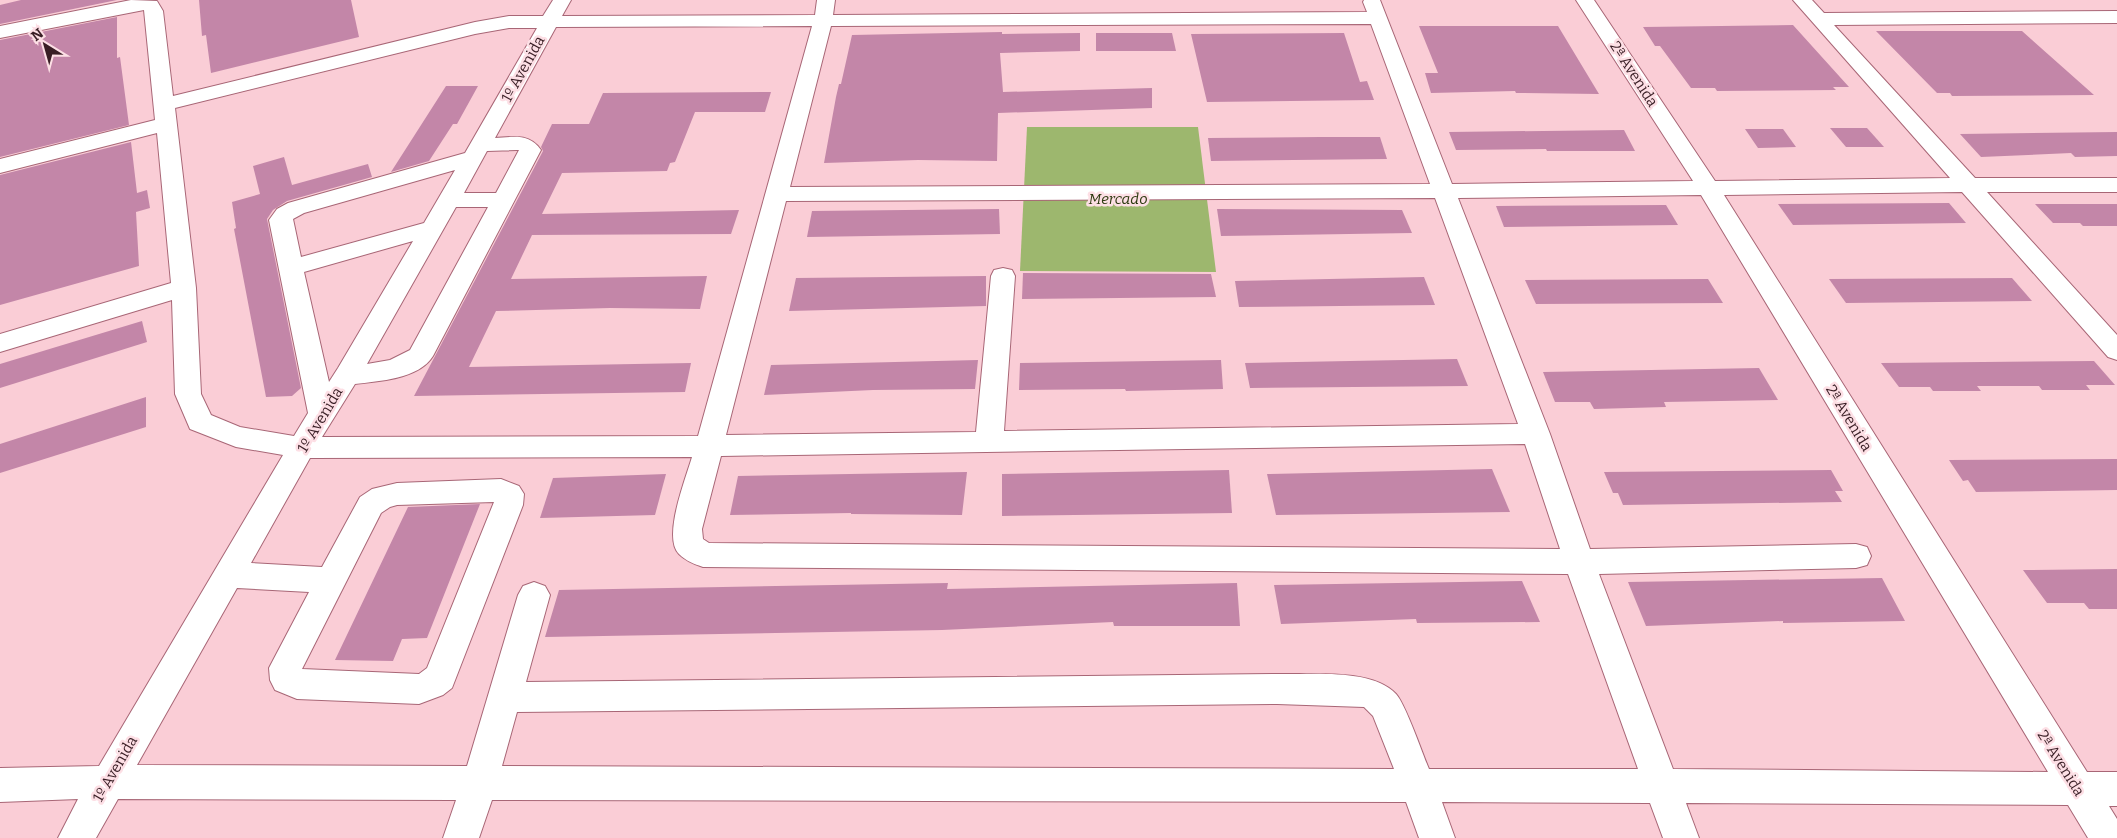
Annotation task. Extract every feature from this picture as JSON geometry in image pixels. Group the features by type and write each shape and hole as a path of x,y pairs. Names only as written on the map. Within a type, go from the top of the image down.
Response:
{"street":[{"path":"991,21 992,0"},
{"name":"2ª Avenida","path":"1585,0 1709,189 2076,789 2108,838"},
{"path":"1802,0 2117,351"},
{"path":"0,32 139,4 150,6 154,11 184,288 188,394 200,422 236,437 303,448 709,446 1536,434"},
{"path":"0,166 165,114 475,28 510,22 556,10 824,11 991,21 1375,9 1536,434 1579,562 1682,838"},
{"name":"1º Avenida","path":"76,838 107,782 230,575 322,413 348,375 556,10"},
{"path":"824,11 778,194 687,529 689,545 703,555 1579,562 1856,556"},
{"path":"1819,20 2117,17"},
{"path":"322,413 281,220 285,214 296,208 476,151 521,143 527,146 530,150 420,356 409,364 392,370 348,375"},
{"path":"778,194 1709,189 1968,184 2117,185"},
{"path":"449,200 504,200"},
{"path":"291,268 432,228"},
{"path":"989,442 1003,276"},
{"path":"0,343 184,288"},
{"path":"501,490 510,494 508,505 440,678 430,685 419,689 297,684 287,680 285,668 330,580 370,505 382,497 397,494 501,490"},
{"path":"230,575 330,580"},
{"path":"461,838 480,783 534,595"},
{"path":"504,697 1277,689 1360,691 1375,696 1386,706 1437,838"},
{"path":"0,785 107,782 1418,785 2117,789"}],"green space":[{"name":"Mercado","path":"1027,127 1198,127 1216,272 1020,271"}],"building":[{"path":"21,0 117,0 0,24 0,5"},
{"path":"199,0 351,0 359,37 211,73 206,35 202,36"},
{"path":"117,17 117,58 120,57 129,125 0,157 0,40"},
{"path":"1793,25 1849,87 1833,87 1836,90 1717,91 1715,88 1691,88 1660,46 1655,46 1643,27"},
{"path":"1419,26 1558,26 1599,94 1516,93 1515,91 1431,93 1425,73 1438,73"},
{"path":"1876,31 2022,31 2094,95 1952,96 1950,93 1937,93"},
{"path":"1002,32 1002,34 1080,33 1080,51 1000,53 1003,92 1152,88 1152,108 998,113 997,161 918,160 824,163 836,97 839,84 841,84 852,35"},
{"path":"1096,33 1172,33 1176,51 1096,51"},
{"path":"1344,33 1360,82 1367,81 1374,100 1207,102 1191,34"},
{"path":"446,86 478,86 457,124 453,124 429,161 391,172"},
{"path":"771,92 765,112 695,112 675,162 670,163 667,171 562,173 542,214 739,210 731,234 532,235 511,279 707,276 700,309 610,308 496,311 469,367 691,363 685,392 414,396 543,151 541,147 552,124 589,124 603,93"},
{"path":"1830,128 1867,128 1884,147 1846,147"},
{"path":"1745,129 1783,129 1796,147 1758,148"},
{"path":"1624,130 1635,151 1547,151 1546,149 1456,150 1449,132"},
{"path":"2117,132 2117,156 2075,157 2071,153 1981,157 1960,134"},
{"path":"1380,137 1387,159 1211,161 1208,138"},
{"path":"131,142 137,193 147,190 150,208 136,212 139,266 0,305 0,175"},
{"path":"284,157 292,185 368,164 372,177 287,201 273,210 267,219 301,388 292,396 266,397 234,229 236,228 232,202 260,194 253,166"},
{"path":"1949,203 1966,223 1793,225 1778,204"},
{"path":"2035,204 2117,204 2117,226 2083,226 2080,223 2053,223"},
{"path":"1666,205 1678,225 1504,227 1496,206"},
{"path":"999,209 1000,234 807,237 812,211"},
{"path":"1217,209 1402,210 1412,233 1221,236"},
{"path":"1023,273 1211,274 1216,297 1022,299"},
{"path":"986,276 986,306 789,311 796,278"},
{"path":"1424,277 1435,305 1239,307 1235,281"},
{"path":"2012,278 2032,301 1846,303 1829,279"},
{"path":"1708,279 1723,303 1536,304 1525,280"},
{"path":"142,321 147,342 0,388 0,364"},
{"path":"1457,359 1468,386 1250,388 1245,363"},
{"path":"978,360 975,389 873,390 764,395 771,365"},
{"path":"1221,360 1223,389 1126,391 1125,389 1019,390 1020,363"},
{"path":"2094,361 2115,385 2086,385 2090,390 2042,390 2039,386 1977,386 1981,391 1933,391 1930,387 1899,387 1881,363"},
{"path":"1759,368 1778,400 1664,402 1666,407 1594,409 1590,402 1555,402 1543,372"},
{"path":"146,397 146,427 0,473 0,444"},
{"path":"2117,459 2117,490 1976,492 1968,480 1963,481 1949,460"},
{"path":"1492,469 1510,512 1276,515 1267,474"},
{"path":"1229,470 1232,513 1002,516 1002,474"},
{"path":"1831,470 1843,491 1835,491 1842,502 1623,505 1618,493 1613,493 1604,472"},
{"path":"967,472 962,515 851,513 730,515 738,476"},
{"path":"666,474 655,515 540,518 553,478"},
{"path":"480,504 427,638 402,639 393,661 335,660 408,507"},
{"path":"2117,569 2117,609 2089,609 2084,603 2047,603 2023,570"},
{"path":"1882,578 1905,621 1783,623 1783,621 1646,626 1628,582"},
{"path":"1522,581 1540,622 1417,623 1416,619 1281,624 1274,585"},
{"path":"948,583 947,589 1237,583 1240,626 1114,626 1113,622 942,630 545,637 559,590"}]}
